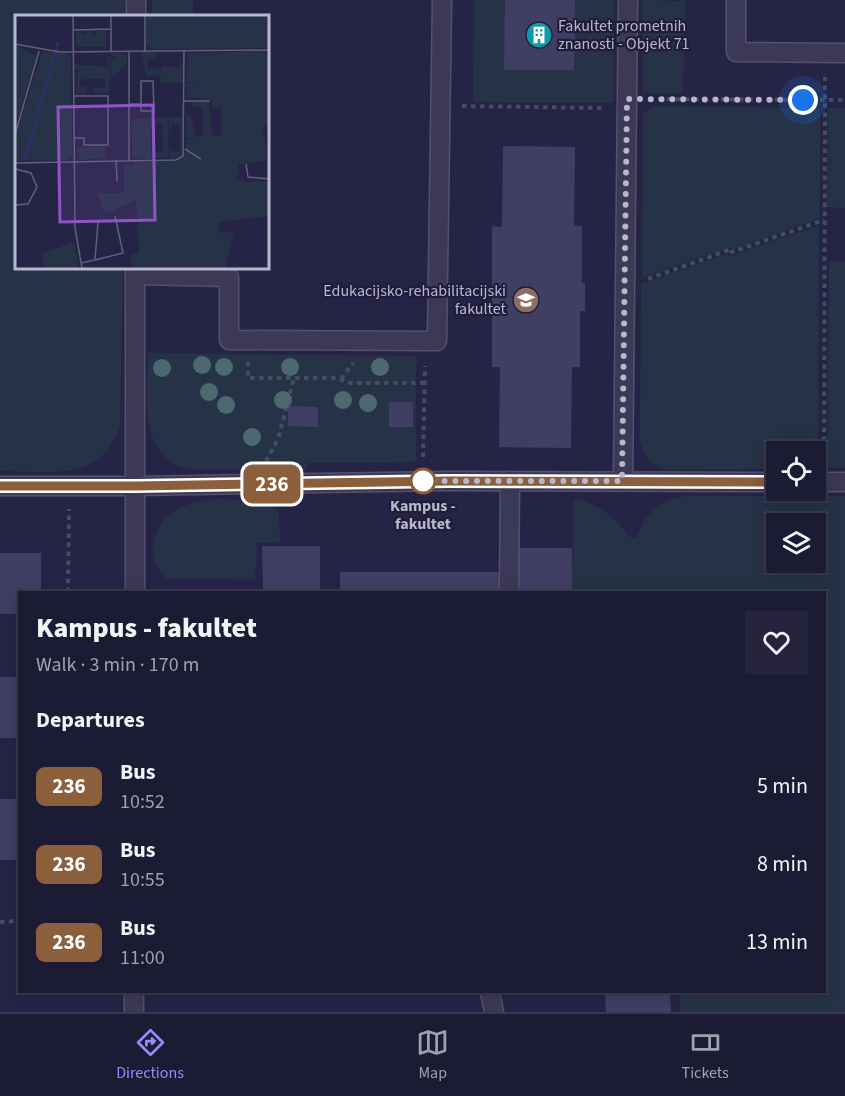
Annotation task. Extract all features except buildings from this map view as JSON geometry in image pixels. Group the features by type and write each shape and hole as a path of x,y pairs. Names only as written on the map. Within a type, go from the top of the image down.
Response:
{"street":[{"path":"135,591 135,271 229,277 229,340 437,340 442,0"},
{"path":"622,481 628,0"},
{"path":"736,0 736,52 845,52"},
{"path":"0,486 510,481 766,482"},
{"path":"508,591 510,481"},
{"path":"826,482 845,483"},
{"path":"134,993 134,1012"},
{"path":"490,993 494,1012"}],"path":[{"path":"821,441 825,52"},
{"path":"441,106 845,100"},
{"path":"625,287 729,250 729,254 824,220"},
{"path":"249,340 248,378 338,378 350,383 424,383"},
{"path":"423,466 425,341"},
{"path":"251,484 279,440 294,377"},
{"path":"68,591 69,502"},
{"path":"0,922 18,921"}],"shaded area":[{"path":"0,0 125,0 124,15 15,15 15,268 123,268 120,424 112,443 101,456 88,465 55,472 0,471"},
{"path":"152,0 193,0 193,15 152,15"},
{"path":"474,0 614,0 614,103 473,102"},
{"path":"642,0 685,1 683,93 643,93"},
{"path":"656,106 820,108 820,218 732,250 731,247 642,278 643,114"},
{"path":"828,108 845,108 845,208 827,207"},
{"path":"819,225 818,441 766,441 766,469 668,470 653,463 644,452 640,441 641,284 727,254 728,257"},
{"path":"829,261 845,261 845,468 827,468"},
{"path":"148,353 416,356 416,462 307,463 307,470 194,470 175,464 162,454 154,441 149,425"},
{"path":"686,496 766,496 766,501 826,501 826,496 845,496 845,1012 680,1012 679,993 826,993 826,591 572,591 574,499 598,508 612,517 629,537 636,538 649,514 660,504"},
{"path":"215,499 269,501 279,513 280,542 257,543 255,580 166,578 155,563 153,549 161,523 181,507"}],"bus line":[{"name":"236","path":"0,486 449,481 766,482"}],"place":[{"name":"Fakultet prometnih znanosti - Objekt 71","path":"539,35"},
{"name":"Edukacijsko-rehabilitacijski fakultet","path":"526,300"},
{"name":"Kampus - fakultet","path":"423,481"}],"route":[{"path":"423,481 622,481 627,99 803,100"}]}
